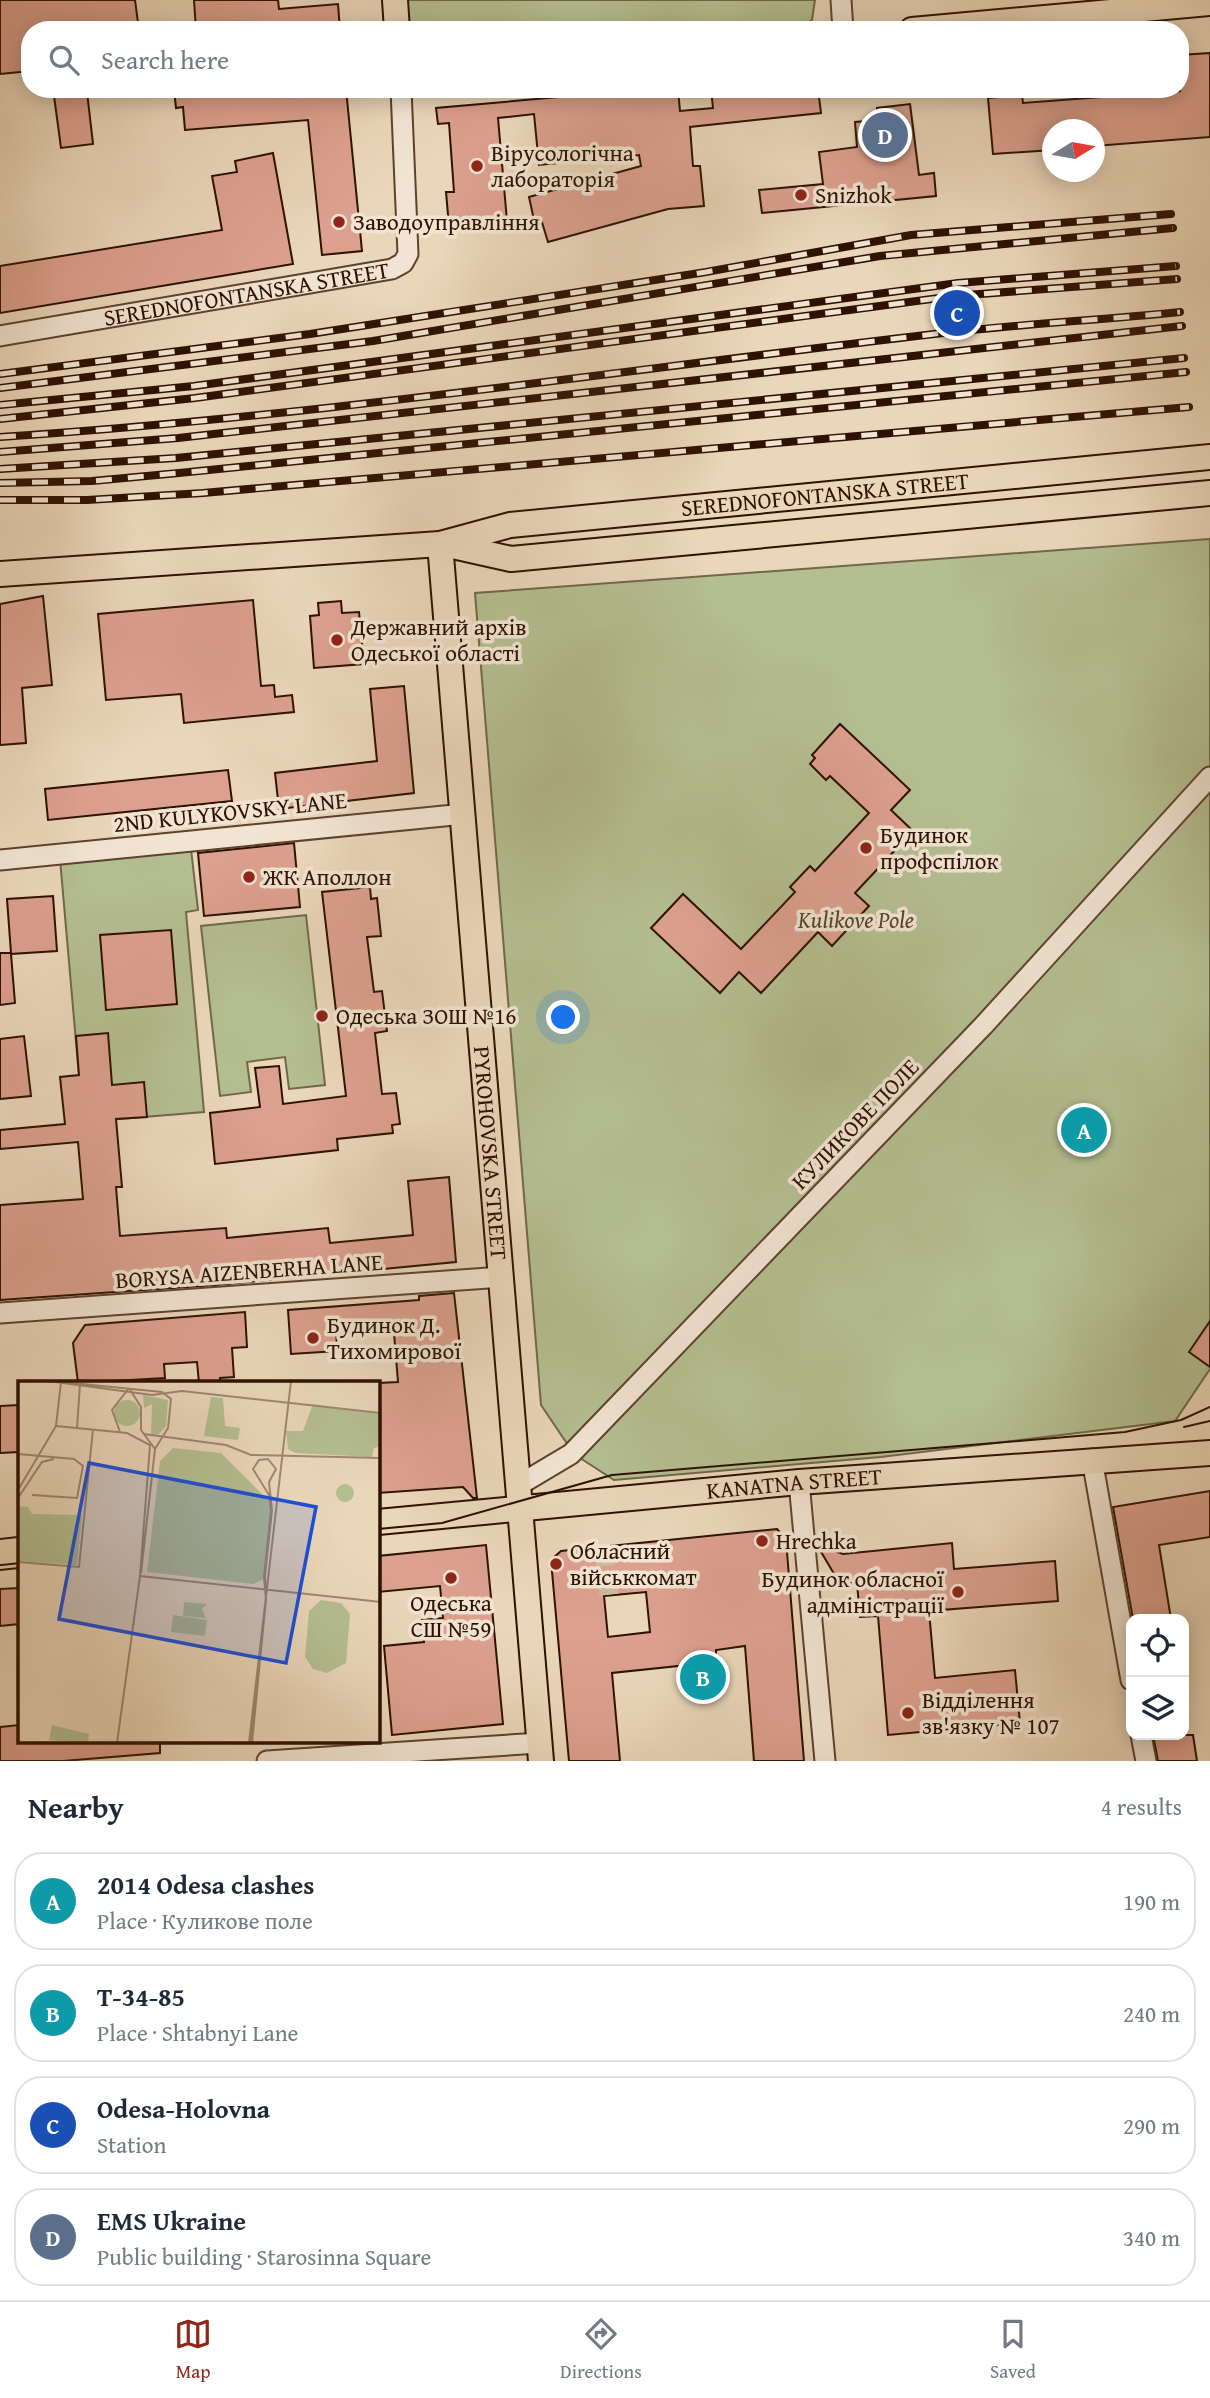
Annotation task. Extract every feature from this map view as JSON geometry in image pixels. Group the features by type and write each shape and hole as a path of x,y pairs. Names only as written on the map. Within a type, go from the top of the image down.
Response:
{"main road":[{"path":"395,0 396,21"},
{"path":"1011,21 1210,3"},
{"name":"SEREDNOFONTANSKA STREET","path":"0,574 440,544 510,525 1210,457"},
{"name":"SEREDNOFONTANSKA STREET","path":"440,544 511,559 1210,493"},
{"name":"PYROHOVSKA STREET","path":"440,544 540,1752"},
{"name":"KANATNA STREET","path":"380,1522 519,1497 799,1482 1210,1452"},
{"path":"0,1552 18,1550"}],"street":[{"path":"839,1 842,21"},
{"name":"SEREDNOFONTANSKA STREET","path":"0,336 392,269 403,263 408,254 401,98"},
{"name":"КУЛИКОВЕ ПОЛЕ","path":"519,1497 571,1454 983,1026 1210,778"},
{"name":"2ND KULYKOVSKY LANE","path":"0,860 464,814"},
{"name":"BORYSA AIZENBERHA LANE","path":"0,1313 502,1277"},
{"path":"1092,1459 1130,1677"},
{"path":"799,1482 825,1761"},
{"path":"1142,1740 1146,1761"},
{"path":"267,1761 540,1752"}],"green space":[{"path":"406,0 815,0 810,21 409,21"},
{"name":"Kulikove Pole","path":"1210,539 1210,1369 1175,1421 881,1457 614,1480 574,1454 541,1405 475,593"},
{"path":"191,849 198,910 186,912 204,1112 83,1122 60,859"},
{"path":"306,915 325,1085 289,1089 285,1057 247,1062 251,1092 220,1096 201,926"}],"building":[{"path":"0,0 135,0 138,21 21,21 21,72 0,74"},
{"path":"194,0 278,0 279,9 338,4 339,21 195,21"},
{"path":"1210,53 1210,137 1105,145 1105,119 1042,119 1042,151 993,154 988,98 1022,98 1023,103 1088,98 1189,98 1189,54"},
{"path":"54,98 88,98 93,144 61,148"},
{"path":"175,98 347,98 362,251 322,255 308,120 185,130 183,107 176,108"},
{"path":"548,98 679,98 680,111 713,108 712,98 819,98 821,113 690,127 693,166 700,166 704,206 668,209 548,242 541,219 534,220 529,197 641,166 639,155 539,165 534,114 498,118 507,221 449,226 446,192 454,192 449,123 438,124 436,108"},
{"path":"910,104 919,175 934,173 936,196 762,213 759,190 823,184 819,152 857,147 855,122 878,120 877,108"},
{"path":"273,153 293,264 0,313 0,266 222,230 212,176 237,172 235,161"},
{"path":"43,596 52,685 22,688 26,743 0,745 0,604"},
{"path":"253,600 261,686 274,685 275,697 292,695 294,712 184,723 181,694 106,700 98,614"},
{"name":"Державний архів Одеської області","path":"341,601 342,613 359,612 364,664 314,668 310,616 319,615 318,603"},
{"path":"404,686 414,793 279,809 275,773 377,761 370,689"},
{"name":"Будинок профспілок","path":"840,724 910,790 891,810 913,831 855,893 869,906 832,946 818,932 761,993 739,972 720,993 651,928 683,894 741,949 795,892 790,887 810,866 815,871 869,813 830,776 826,780 810,764 815,758 812,755"},
{"path":"228,770 232,801 48,820 45,789"},
{"name":"ЖК Аполлон","path":"294,843 300,907 204,916 198,853"},
{"path":"370,887 371,899 377,898 381,936 367,937 374,992 382,991 387,1031 375,1033 382,1094 396,1093 400,1124 392,1125 393,1133 337,1139 338,1150 215,1164 210,1113 260,1107 255,1068 279,1066 283,1104 346,1096 322,892"},
{"path":"53,896 57,951 11,954 15,1003 0,1005 0,953 11,953 7,899"},
{"path":"171,930 177,1004 106,1010 100,935"},
{"path":"108,1033 112,1085 144,1082 147,1117 116,1119 122,1187 116,1187 120,1236 226,1228 227,1238 328,1228 330,1243 413,1235 408,1181 449,1177 456,1262 216,1285 0,1300 0,1205 83,1199 78,1142 0,1149 0,1130 65,1124 60,1077 79,1075 76,1036"},
{"path":"24,1036 31,1096 0,1099 0,1039"},
{"path":"454,1293 477,1498 473,1498 463,1487 380,1493 380,1383 398,1382 393,1321 336,1326 337,1351 291,1354 288,1310 419,1300 419,1296"},
{"path":"245,1312 247,1347 232,1348 234,1377 220,1378 220,1381 199,1381 197,1362 164,1364 165,1378 78,1381 73,1343 85,1325"},
{"path":"1210,1321 1210,1367 1189,1352"},
{"path":"18,1405 18,1452 0,1453 0,1406"},
{"path":"1210,1491 1210,1537 1159,1545 1170,1614 1132,1614 1113,1507"},
{"path":"777,1529 786,1540 804,1761 754,1761 745,1646 716,1650 716,1662 612,1673 620,1761 569,1761 551,1560 561,1551","holes":["646,1592 650,1632 608,1637 604,1596"]},
{"path":"952,1543 954,1569 1055,1561 1058,1601 929,1611 935,1678 1015,1670 1020,1723 888,1735 878,1616 860,1617 857,1583 840,1584 817,1545 843,1554"},
{"path":"486,1545 503,1724 392,1735 384,1646 424,1642 422,1620 443,1618 440,1586 380,1592 380,1556"},
{"path":"18,1588 18,1624 0,1626 0,1589"},
{"path":"18,1725 18,1744 160,1744 160,1753 63,1761 0,1761 0,1727"},
{"path":"1189,1735 1193,1735 1197,1761 1158,1761 1154,1740 1189,1740"}],"tunnel":[{"path":"604,1547 609,1596"}],"tram line":[{"path":"380,1529 442,1523 612,1475 1125,1432 1181,1420 1210,1407"},
{"path":"1184,1427 1210,1421"},
{"path":"0,1570 18,1568"}],"railway":[{"path":"0,374 310,334 706,272 911,235 1171,214"},
{"path":"0,388 373,341 880,256 1173,228"},
{"path":"0,405 194,386 958,283 1176,266"},
{"path":"0,419 195,398 954,296 1177,279"},
{"path":"0,437 354,405 943,333 1180,312"},
{"path":"0,452 178,438 1182,326"},
{"path":"0,469 176,458 1184,358"},
{"path":"0,483 92,481 179,473 1186,372"},
{"path":"0,500 87,500 203,493 1189,407"}],"place":[{"name":"EMS Ukraine","path":"885,135"},
{"name":"Вірусологічна лабораторія","path":"477,166"},
{"name":"Snizhok","path":"801,195"},
{"name":"Заводоуправління","path":"339,222"},
{"name":"Odesa-Holovna","path":"957,313"},
{"name":"Державний архів Одеської області","path":"337,640"},
{"name":"Будинок профспілок","path":"866,848"},
{"name":"ЖК Аполлон","path":"249,877"},
{"name":"Одеська ЗОШ №16","path":"322,1016"},
{"name":"2014 Odesa clashes","path":"1084,1130"},
{"name":"Будинок Д. Тихомирової","path":"313,1338"},
{"name":"Hrechka","path":"762,1541"},
{"name":"Обласний військкомат","path":"556,1564"},
{"name":"Одеська CШ №59","path":"451,1578"},
{"name":"Будинок обласної адміністрації","path":"958,1592"},
{"name":"Т-34-85","path":"703,1677"},
{"name":"Відділення зв'язку № 107","path":"908,1713"}]}
